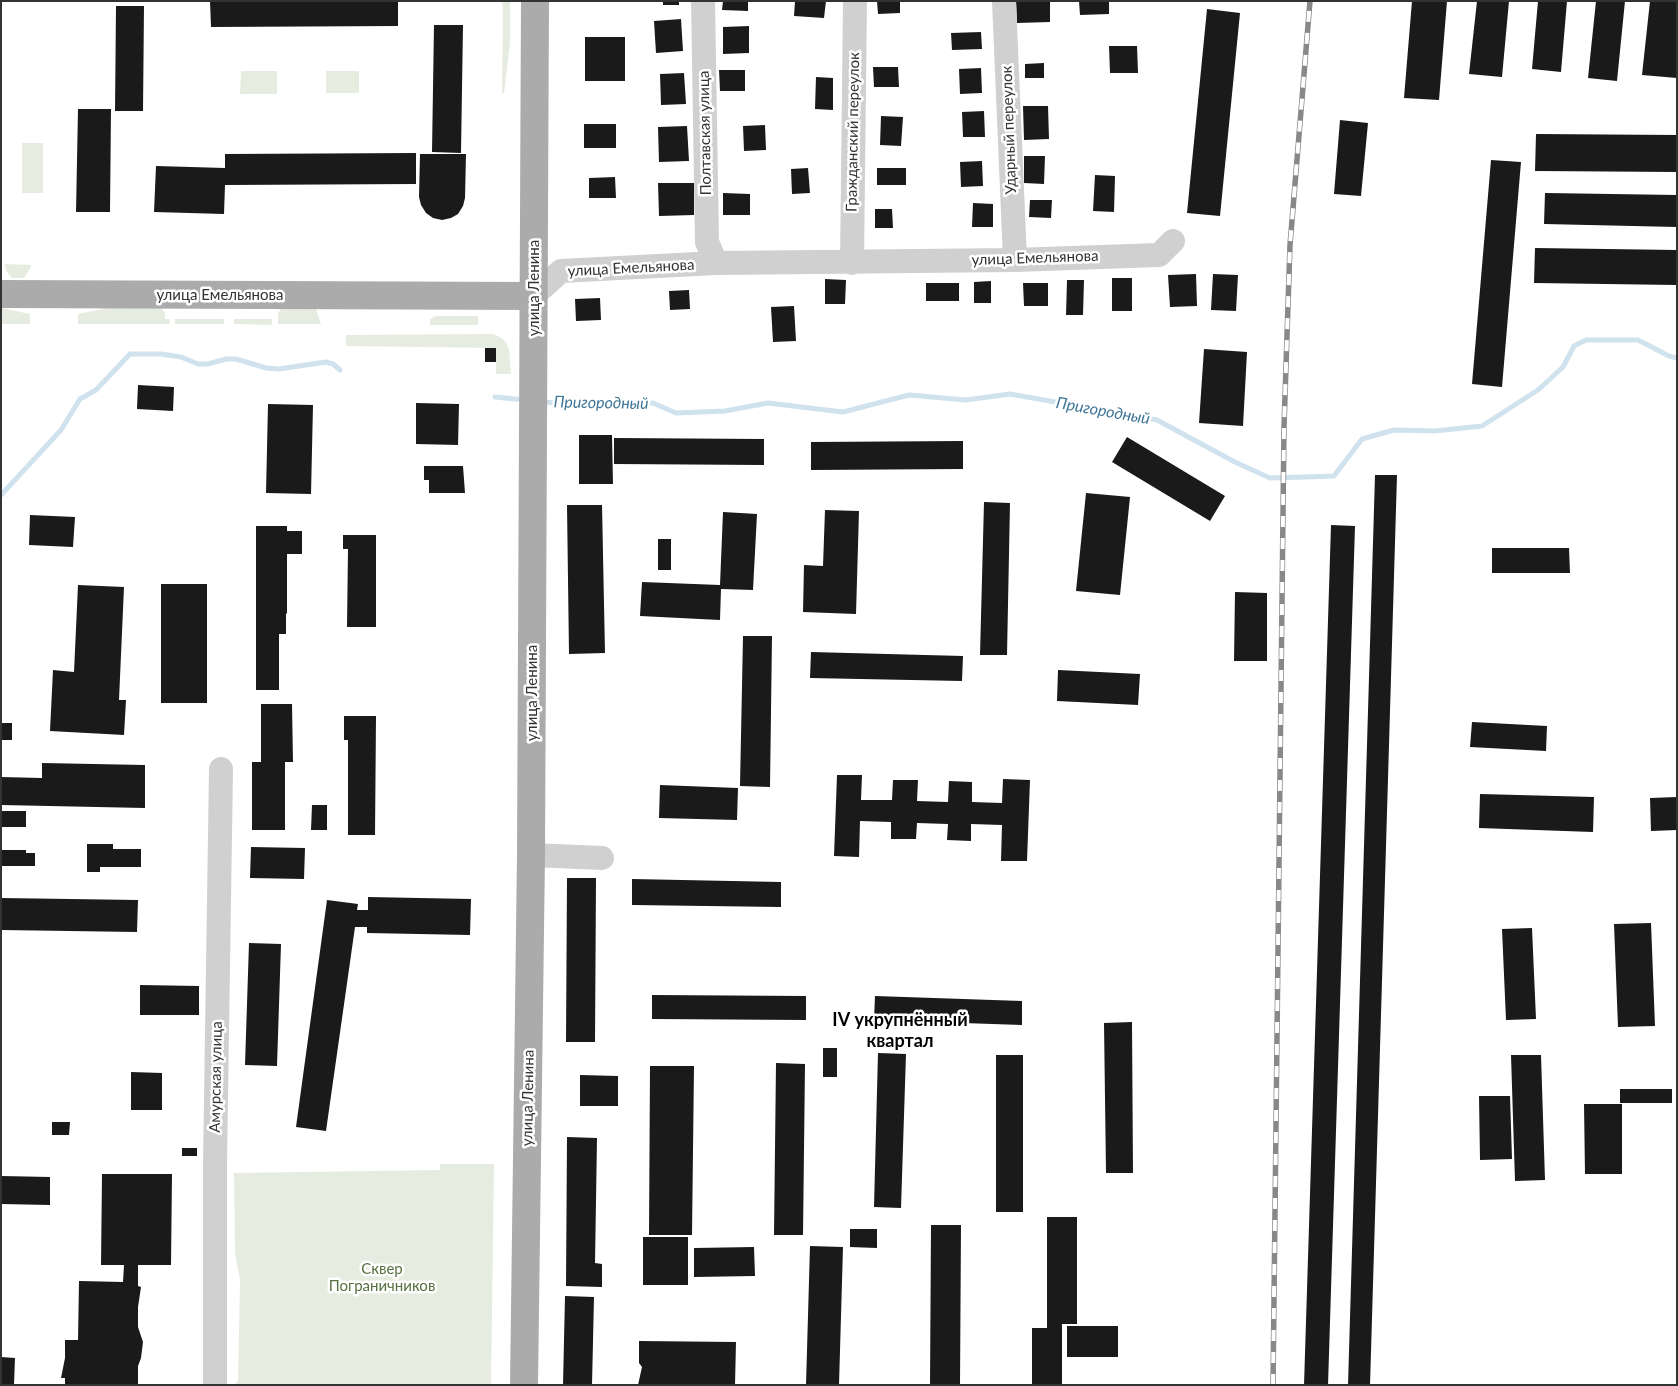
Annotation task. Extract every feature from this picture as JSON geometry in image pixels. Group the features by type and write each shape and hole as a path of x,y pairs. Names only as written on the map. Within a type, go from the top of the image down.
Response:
{"main road":[{"name":"улица Ленина","path":"524,1385 531,855 535,1"},
{"name":"улица Емельянова","path":"1,294 533,296"}],"street":[{"name":"Полтавская улица","path":"703,1 707,242 716,263"},
{"name":"Гражданский переулок","path":"852,263 855,1"},
{"name":"Ударный переулок","path":"1004,1 1015,260"},
{"name":"улица Емельянова","path":"533,296 561,270 716,263 1015,260 1159,254 1174,241"},
{"name":"Амурская улица","path":"215,1385 215,1158 221,769"},
{"path":"531,855 602,858"}],"green space":[{"path":"502,1 510,1 510,43 504,93 502,93"},
{"path":"241,71 277,71 277,94 240,94"},
{"path":"326,71 359,71 359,93 326,93"},
{"path":"22,143 43,143 43,193 22,193"},
{"path":"5,264 31,265 24,278 12,278 6,271"},
{"path":"118,306 160,306 165,313 165,319 170,319 170,324 78,324 78,314"},
{"path":"283,306 315,306 321,324 278,324 278,313"},
{"path":"1,308 30,314 30,324 1,324"},
{"path":"436,316 478,316 478,325 430,325 430,319"},
{"path":"175,319 224,319 224,324 175,324"},
{"path":"234,319 272,319 272,325 234,324"},
{"path":"493,334 506,342 509,349 511,374 496,374 496,348 346,346 346,335"},
{"name":"Сквер Пограничников","path":"440,1164 494,1164 491,1385 234,1385 238,1381 240,1280 235,1253 234,1173 440,1170"}],"building":[{"path":"210,1 398,1 398,26 211,27"},
{"path":"663,1 679,1 679,5 663,5"},
{"path":"723,1 748,1 748,11 722,10"},
{"path":"795,1 826,1 824,18 794,16"},
{"path":"877,1 900,1 900,13 878,14"},
{"path":"1016,1 1050,1 1050,22 1017,23"},
{"path":"1079,1 1109,1 1109,14 1080,15"},
{"path":"1412,1 1447,1 1439,100 1404,98"},
{"path":"1477,1 1509,1 1502,77 1469,74"},
{"path":"1538,1 1567,1 1561,72 1532,69"},
{"path":"1596,1 1625,1 1617,81 1588,78"},
{"path":"1650,1 1677,1 1677,78 1642,75"},
{"path":"116,6 144,6 143,111 115,111"},
{"path":"1207,9 1240,13 1220,216 1187,213"},
{"path":"681,19 683,51 656,53 654,21"},
{"path":"434,25 463,25 461,153 432,152"},
{"path":"749,26 749,53 723,54 723,27"},
{"path":"981,32 982,49 952,50 951,33"},
{"path":"585,37 625,37 625,81 585,81"},
{"path":"1109,46 1137,46 1138,73 1110,73"},
{"path":"1044,63 1044,78 1025,78 1025,64"},
{"path":"873,67 898,67 899,87 874,87"},
{"path":"981,68 982,93 960,94 959,69"},
{"path":"719,70 745,70 745,91 720,91"},
{"path":"684,73 686,104 661,105 660,74"},
{"path":"816,77 833,78 833,110 815,109"},
{"path":"1023,106 1048,106 1049,139 1024,140"},
{"path":"78,109 111,109 110,212 76,212"},
{"path":"984,111 985,137 963,137 962,112"},
{"path":"881,116 903,117 901,146 880,145"},
{"path":"1340,120 1368,123 1361,196 1334,194"},
{"path":"584,124 616,124 616,148 584,148"},
{"path":"765,125 766,150 744,151 743,126"},
{"path":"687,126 689,161 659,162 658,127"},
{"path":"1536,134 1677,135 1677,172 1535,171"},
{"path":"416,153 416,184 225,185 224,214 154,212 156,166 225,168 225,154"},
{"path":"420,154 466,154 465,198 458,214 451,218 442,220 433,218 426,213 421,205 419,197"},
{"path":"1024,156 1045,156 1044,184 1024,183"},
{"path":"1491,160 1521,162 1502,387 1472,384"},
{"path":"982,161 983,186 961,187 960,162"},
{"path":"808,168 810,193 792,194 791,169"},
{"path":"877,168 906,168 906,185 877,185"},
{"path":"1095,175 1115,176 1114,212 1093,211"},
{"path":"615,177 616,198 589,198 589,178"},
{"path":"658,183 694,183 694,215 659,216"},
{"path":"723,193 750,194 750,215 723,215"},
{"path":"1545,193 1677,195 1677,227 1544,224"},
{"path":"1030,200 1052,200 1051,218 1029,217"},
{"path":"973,203 993,204 993,227 972,227"},
{"path":"875,209 892,209 893,228 875,228"},
{"path":"1535,248 1677,250 1677,285 1534,283"},
{"path":"1196,274 1197,306 1170,307 1168,275"},
{"path":"1213,274 1238,275 1236,311 1211,310"},
{"path":"1112,278 1132,278 1132,311 1112,311"},
{"path":"825,279 846,280 845,304 825,304"},
{"path":"1067,280 1084,280 1083,315 1066,315"},
{"path":"991,281 991,303 974,303 974,282"},
{"path":"926,283 959,283 959,301 926,301"},
{"path":"1023,283 1048,283 1048,306 1024,306"},
{"path":"689,290 690,309 670,310 669,291"},
{"path":"600,298 601,320 576,321 575,299"},
{"path":"794,306 796,341 773,342 771,307"},
{"path":"485,348 496,348 496,362 485,362"},
{"path":"1204,349 1247,352 1243,426 1199,423"},
{"path":"138,385 174,387 173,411 137,409"},
{"path":"416,403 459,404 458,445 416,444"},
{"path":"268,404 313,405 311,494 266,493"},
{"path":"579,435 612,435 613,484 579,484"},
{"path":"1127,437 1225,496 1210,521 1112,462"},
{"path":"614,438 764,439 764,465 614,464"},
{"path":"963,441 963,469 811,470 811,442"},
{"path":"424,466 463,466 465,493 429,493 429,480 424,480"},
{"path":"1375,475 1397,475 1370,1385 1348,1385"},
{"path":"1086,493 1130,497 1120,595 1076,591"},
{"path":"984,502 1010,503 1007,655 980,655"},
{"path":"567,505 602,505 605,653 569,654"},
{"path":"825,510 859,511 856,614 803,612 804,565 823,566"},
{"path":"723,512 757,514 753,590 721,589 720,620 640,616 642,582 720,585"},
{"path":"30,515 75,517 73,547 29,545"},
{"path":"1331,525 1355,526 1328,1385 1304,1385"},
{"path":"256,526 287,526 287,531 302,531 302,554 287,554 286,634 279,634 279,690 256,690"},
{"path":"343,535 376,535 376,627 347,627 348,549 343,549"},
{"path":"658,539 671,539 671,570 658,570"},
{"path":"1492,548 1569,548 1570,573 1492,573"},
{"path":"161,584 207,584 207,703 161,703"},
{"path":"78,585 124,587 119,700 126,700 124,735 50,731 53,670 74,672"},
{"path":"1235,592 1267,593 1267,661 1234,661"},
{"path":"743,636 772,636 770,787 740,786"},
{"path":"811,652 963,656 962,681 810,678"},
{"path":"1058,670 1140,674 1138,705 1057,701"},
{"path":"261,704 292,704 293,762 285,762 285,830 252,830 252,762 261,762"},
{"path":"344,716 376,716 375,835 348,835 348,740 344,740"},
{"path":"1472,722 1547,726 1546,751 1470,747"},
{"path":"1,723 12,723 12,740 1,740"},
{"path":"42,763 145,765 145,808 1,805 1,777 42,778"},
{"path":"837,775 862,775 861,800 892,800 893,780 918,780 917,801 948,802 949,781 972,782 972,802 1002,803 1003,779 1030,780 1027,861 1001,861 1002,825 971,824 971,841 947,840 948,824 917,823 916,839 891,839 891,822 860,821 859,857 834,856"},
{"path":"660,785 738,788 737,820 659,818"},
{"path":"1480,794 1594,797 1593,832 1479,828"},
{"path":"1677,797 1677,830 1651,831 1650,798"},
{"path":"312,805 327,805 327,830 311,830"},
{"path":"1,811 26,811 26,827 1,827"},
{"path":"87,844 113,844 113,849 141,849 141,867 100,867 100,872 87,872"},
{"path":"251,847 305,848 304,879 250,878"},
{"path":"1,850 26,850 26,853 35,853 35,866 1,866"},
{"path":"567,878 596,878 595,1042 566,1042"},
{"path":"632,879 781,882 781,907 632,905"},
{"path":"368,897 471,899 470,935 367,933 367,927 355,927 326,1131 296,1127 327,900 358,904 357,910 368,910"},
{"path":"1,898 138,900 137,932 1,930"},
{"path":"1651,923 1655,1026 1618,1027 1614,924"},
{"path":"1532,928 1536,1019 1506,1020 1502,929"},
{"path":"249,943 281,944 277,1066 245,1065"},
{"path":"140,985 199,986 199,1015 140,1015"},
{"path":"652,995 806,996 806,1020 652,1019"},
{"path":"875,996 1022,1001 1022,1025 874,1020"},
{"path":"1132,1022 1133,1173 1106,1173 1104,1023"},
{"path":"823,1048 837,1048 837,1077 823,1077"},
{"path":"878,1053 906,1054 901,1208 874,1207"},
{"path":"996,1055 1023,1055 1023,1212 996,1212"},
{"path":"1511,1055 1541,1055 1545,1180 1515,1181"},
{"path":"776,1063 805,1064 803,1235 774,1235"},
{"path":"650,1066 694,1066 692,1235 649,1235"},
{"path":"131,1072 162,1073 162,1110 131,1110"},
{"path":"580,1075 618,1076 618,1106 580,1106"},
{"path":"1620,1089 1672,1089 1672,1103 1620,1103"},
{"path":"1479,1096 1510,1096 1512,1159 1480,1160"},
{"path":"1584,1104 1622,1104 1622,1174 1585,1174"},
{"path":"52,1122 70,1122 69,1135 52,1135"},
{"path":"567,1137 597,1138 595,1263 602,1264 602,1287 566,1286"},
{"path":"182,1148 197,1148 197,1156 182,1156"},
{"path":"102,1174 172,1174 171,1265 138,1265 138,1286 141,1287 138,1327 143,1342 138,1366 138,1384 65,1384 65,1378 61,1378 65,1358 65,1340 78,1340 79,1281 123,1282 124,1265 101,1265"},
{"path":"1,1176 50,1177 50,1205 1,1204"},
{"path":"1047,1217 1077,1217 1077,1324 1062,1324 1062,1385 1032,1385 1032,1328 1047,1328"},
{"path":"931,1225 961,1225 960,1385 930,1385"},
{"path":"850,1229 877,1229 877,1248 850,1247"},
{"path":"643,1237 688,1237 688,1285 643,1285"},
{"path":"810,1246 843,1247 839,1385 806,1385"},
{"path":"754,1247 755,1276 694,1277 694,1248"},
{"path":"565,1296 594,1297 592,1385 563,1385"},
{"path":"1067,1326 1118,1326 1118,1357 1067,1357"},
{"path":"639,1341 736,1342 735,1385 638,1385 642,1367 639,1363"},
{"path":"1,1357 15,1358 14,1385 1,1385"}],"waterway":[{"name":"Пригородный","path":"541,402 653,403 676,413 725,411 768,403 843,412 909,395 966,400 1010,394 1157,420 1235,462 1270,478 1334,476 1362,439 1394,430 1435,431 1482,426 1538,390 1563,367 1574,346 1586,340 1638,340 1669,356 1677,358"},
{"name":"Пригородный","path":"1,495 61,430 80,399 96,390 130,354 161,354 181,357 198,364 236,359 266,368 279,369 326,362 333,364 340,370"},
{"name":"Пригородный","path":"495,397 525,400"}],"railway":[{"path":"1273,1385 1284,427 1290,245 1310,1"}],"district":[{"name":"IV укрупнённый квартал","path":"900,1030"}]}
